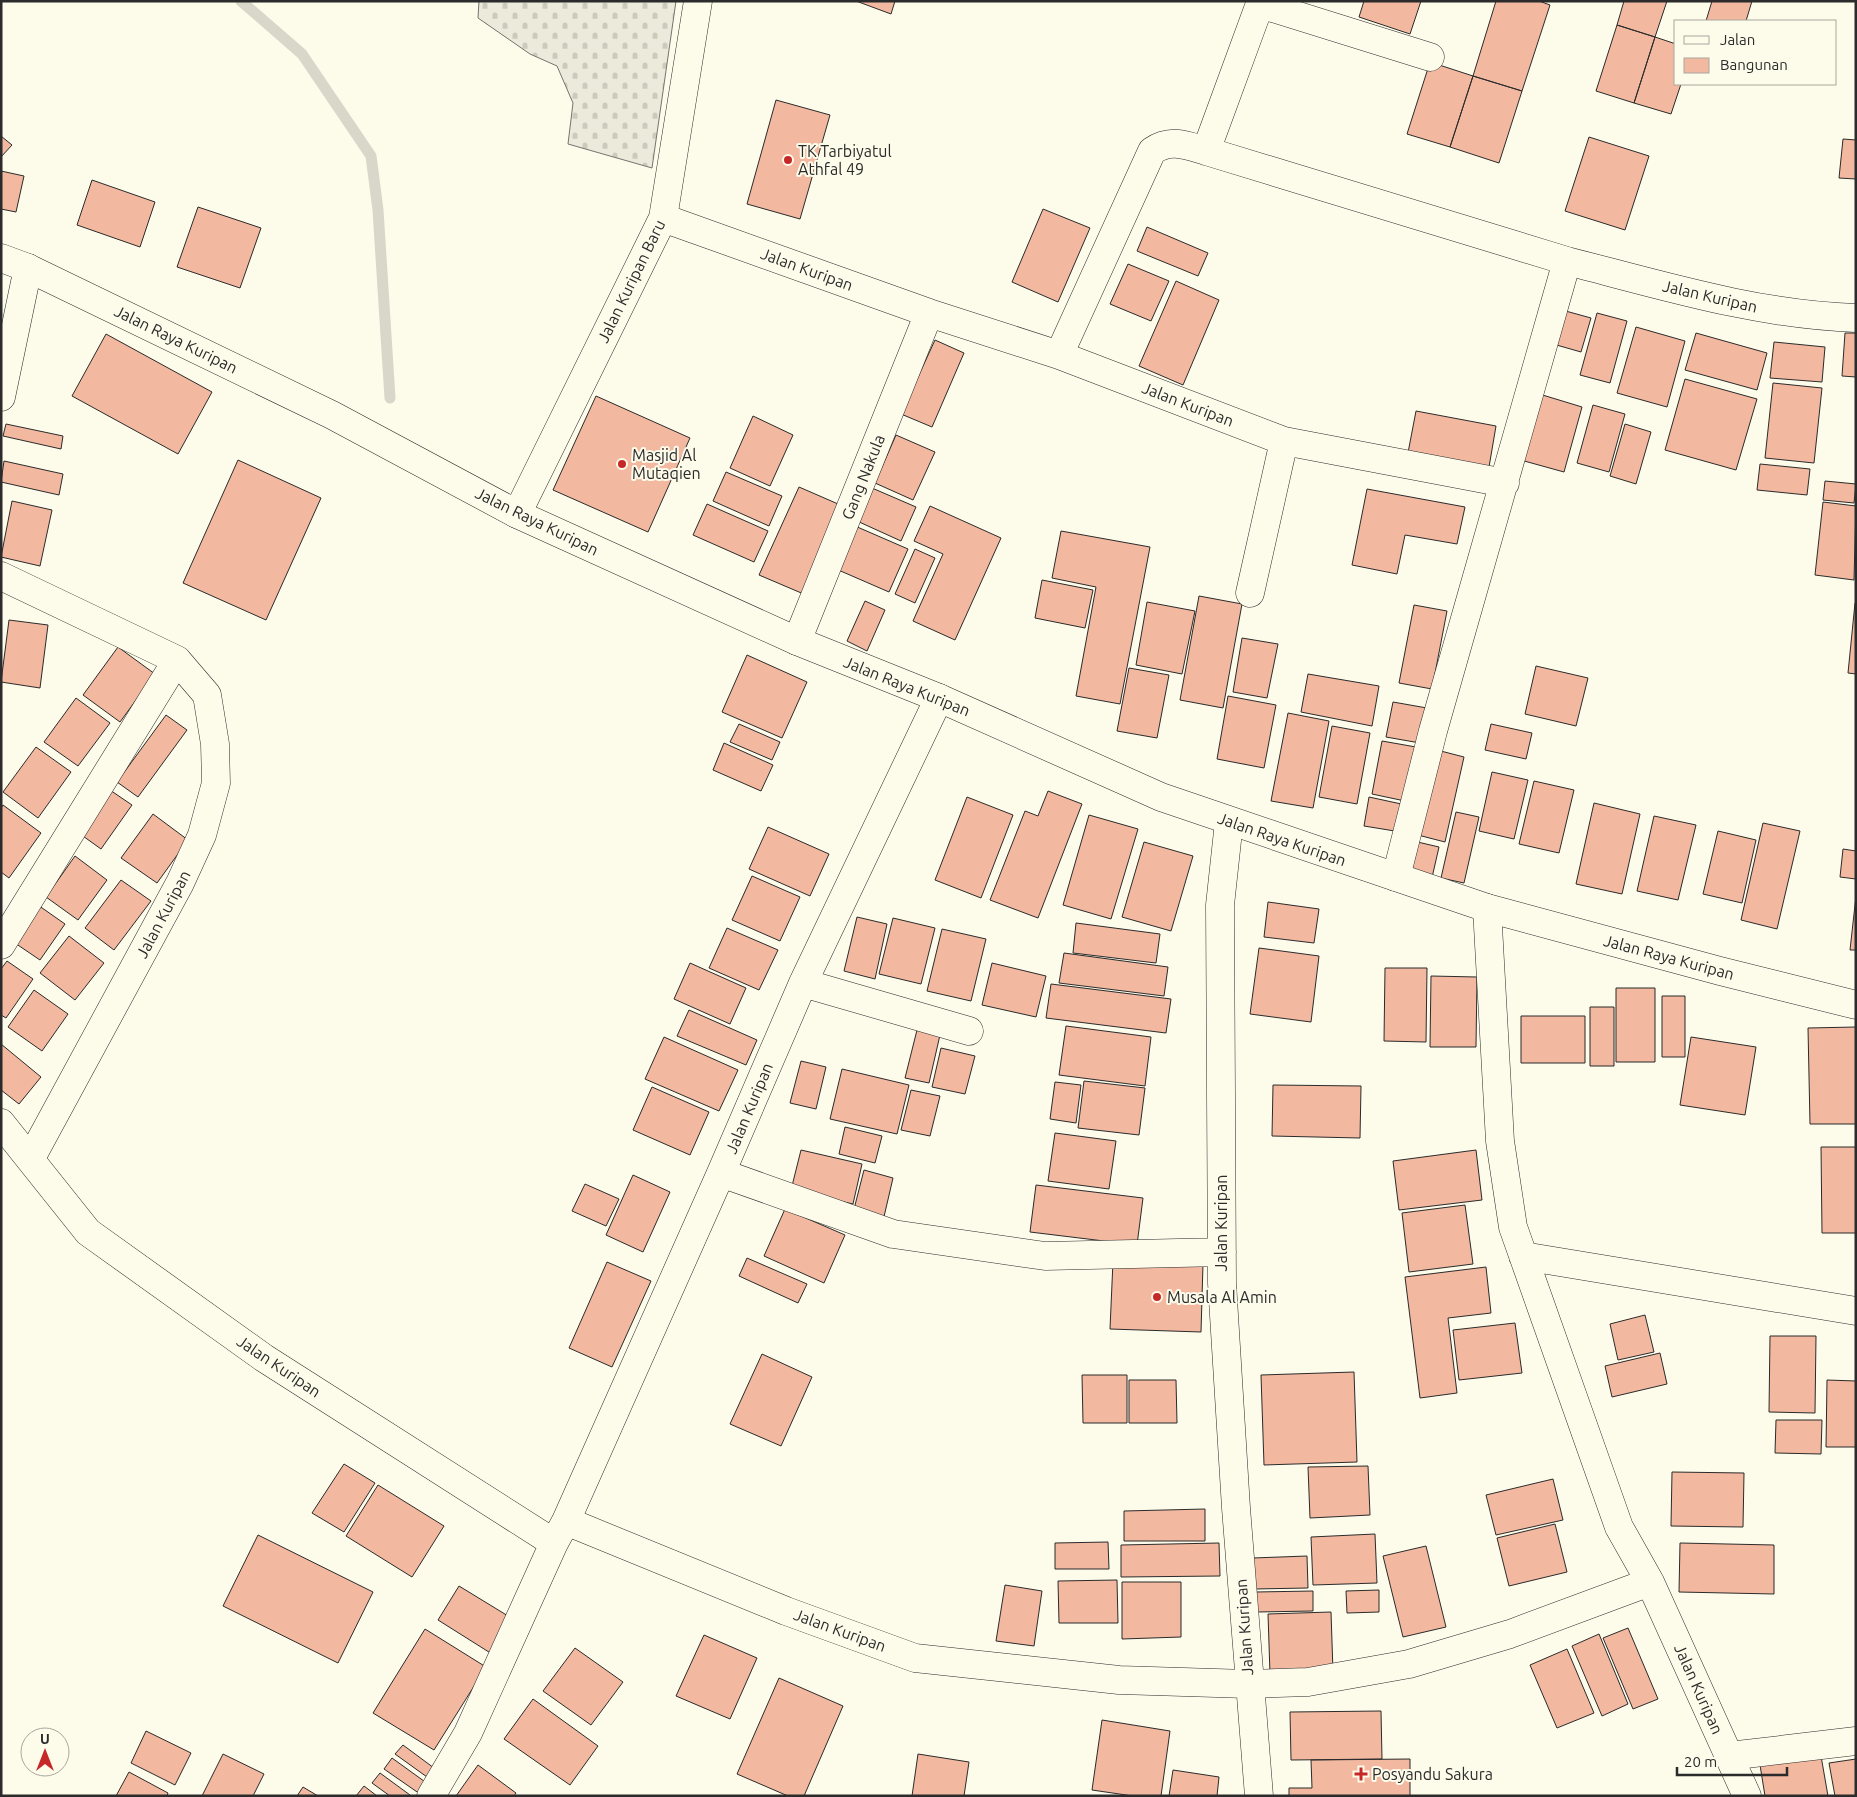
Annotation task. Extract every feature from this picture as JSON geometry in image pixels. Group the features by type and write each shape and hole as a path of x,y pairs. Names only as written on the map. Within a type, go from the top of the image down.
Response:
{"street":[{"name":"Jalan Kuripan Baru","path":"517,514 662,218 698,1"},
{"path":"1206,151 1260,3 1430,57"},
{"name":"Jalan Kuripan","path":"1059,355 1152,151 1161,145 1175,142 1567,261 1711,298 1834,318 1856,318"},
{"name":"Jalan Kuripan","path":"662,218 929,313 1059,355 1284,441 1505,482"},
{"name":"Jalan Raya Kuripan","path":"1,258 28,268 332,415 517,514 797,642 939,698 1161,797 1229,822 1486,908 1720,971 1856,1005"},
{"path":"1396,877 1433,731 1567,261"},
{"path":"1,398 28,268"},
{"name":"Gang Nakula","path":"797,642 929,313"},
{"path":"1250,593 1284,441"},
{"name":"Jalan Kuripan","path":"1,576 177,660 207,695 215,744 216,783 202,835 180,883 31,1158"},
{"path":"1,945 177,660"},
{"name":"Jalan Kuripan","path":"431,1796 468,1732 721,1173 803,983 939,698"},
{"name":"Jalan Kuripan","path":"1229,822 1220,905 1222,1252 1228,1390 1248,1684 1259,1796"},
{"name":"Jalan Kuripan","path":"1486,908 1500,1141 1513,1227 1619,1527 1650,1582 1747,1796"},
{"path":"803,983 969,1031"},
{"name":"Jalan Kuripan","path":"1,1123 31,1158 88,1232 264,1358 560,1532 915,1658 1119,1680 1248,1684 1308,1682 1409,1664 1510,1634 1650,1582"},
{"path":"721,1173 893,1234 1046,1256 1222,1252"},
{"path":"1523,1256 1856,1311"},
{"path":"1729,1756 1856,1741"}],"green space":[{"path":"479,1 676,1 652,168 568,144 573,103 557,66 530,54 478,18"}],"building":[{"path":"856,1 895,1 891,14"},
{"path":"1364,1 1421,1 1410,34 1359,17"},
{"path":"1496,1 1539,1 1550,5 1522,91 1473,76"},
{"path":"1624,1 1667,1 1655,37 1617,25"},
{"path":"1712,1 1752,1 1746,20 1706,20"},
{"path":"1617,25 1655,37 1634,103 1596,91"},
{"path":"1655,37 1674,43 1674,85 1681,85 1671,114 1634,103"},
{"path":"1430,62 1473,76 1450,147 1407,134"},
{"path":"1473,76 1522,91 1499,163 1450,147"},
{"name":"TK Tarbiyatul Athfal 49","path":"776,100 830,115 800,219 747,204"},
{"path":"1,136 12,145 1,157"},
{"path":"1589,137 1649,156 1625,230 1565,211"},
{"path":"1843,139 1856,140 1856,179 1839,178"},
{"path":"1,171 24,176 16,212 1,209"},
{"path":"92,180 155,202 140,247 77,225"},
{"path":"198,207 261,228 240,288 177,267"},
{"path":"1043,209 1090,228 1058,302 1012,282"},
{"path":"1147,227 1208,253 1198,276 1137,251"},
{"path":"1128,264 1169,281 1151,321 1110,304"},
{"path":"1176,281 1219,300 1183,385 1139,366"},
{"path":"1562,310 1591,318 1581,352 1553,344"},
{"path":"1597,313 1627,321 1610,383 1580,375"},
{"path":"1636,327 1685,341 1667,407 1617,393"},
{"path":"1696,333 1767,353 1757,390 1685,370"},
{"path":"1845,333 1856,333 1856,377 1842,376"},
{"path":"106,334 212,392 178,454 72,396"},
{"path":"935,340 964,353 932,427 901,414"},
{"path":"1774,342 1825,347 1822,382 1770,378"},
{"path":"1685,379 1757,399 1736,470 1665,450"},
{"path":"1773,383 1822,388 1814,463 1765,458"},
{"path":"1536,393 1582,407 1564,472 1517,459"},
{"name":"Masjid Al Mutaqien","path":"596,396 690,438 648,532 553,490"},
{"path":"1593,405 1625,414 1609,472 1577,463"},
{"path":"1416,411 1496,426 1488,473 1407,458"},
{"path":"753,416 793,435 770,486 730,468"},
{"path":"6,424 63,436 61,449 3,436"},
{"path":"1625,424 1651,432 1636,484 1610,476"},
{"path":"896,435 935,452 913,500 875,483"},
{"path":"238,460 321,498 266,620 183,583"},
{"path":"4,461 63,474 59,495 1,482"},
{"path":"1760,464 1810,469 1807,495 1757,490"},
{"path":"726,472 782,496 769,526 713,501"},
{"path":"1825,481 1856,484 1854,503 1823,500"},
{"path":"799,487 845,507 806,595 759,575"},
{"path":"872,488 916,507 901,541 857,521"},
{"path":"1367,489 1465,507 1457,544 1405,535 1397,574 1352,565"},
{"path":"12,501 52,510 40,566 1,557"},
{"path":"1823,502 1856,506 1854,580 1815,575"},
{"path":"707,504 768,531 754,562 693,535"},
{"path":"930,506 1001,538 955,640 913,621 943,554 914,541"},
{"path":"855,526 908,549 889,592 836,569"},
{"path":"1061,531 1150,547 1120,704 1076,696 1096,587 1052,578"},
{"path":"915,549 935,558 915,603 895,594"},
{"path":"1042,580 1093,590 1085,628 1035,618"},
{"path":"1199,596 1242,604 1223,708 1180,700"},
{"path":"865,601 885,610 867,651 847,641"},
{"path":"1147,602 1195,611 1182,674 1136,665"},
{"path":"1856,603 1856,674 1848,673"},
{"path":"1414,605 1447,611 1432,689 1399,683"},
{"path":"9,620 48,625 40,688 1,682"},
{"path":"1242,638 1278,644 1267,698 1233,692"},
{"path":"118,647 155,674 120,722 83,695"},
{"path":"747,655 807,682 782,738 722,712"},
{"path":"1536,666 1588,678 1576,726 1525,714"},
{"path":"1129,668 1169,675 1157,738 1117,731"},
{"path":"1308,674 1379,686 1372,726 1301,712"},
{"path":"1228,696 1276,705 1264,768 1217,759"},
{"path":"76,698 110,723 78,766 44,742"},
{"path":"1393,702 1427,708 1420,743 1386,737"},
{"path":"1288,713 1329,721 1313,808 1271,801"},
{"path":"166,715 187,730 138,797 117,782"},
{"path":"739,724 780,742 772,760 730,742"},
{"path":"1491,724 1532,733 1526,759 1485,750"},
{"path":"1332,726 1370,733 1357,804 1319,797"},
{"path":"1382,741 1416,747 1405,801 1372,794"},
{"path":"724,743 773,765 761,791 713,770"},
{"path":"36,747 71,772 38,818 3,792"},
{"path":"1433,749 1464,757 1445,842 1414,834"},
{"path":"1492,772 1528,780 1514,839 1479,831"},
{"path":"1534,781 1574,790 1559,853 1519,844"},
{"path":"107,788 132,805 101,849 76,831"},
{"path":"1048,791 1082,804 1038,918 990,900 1025,811 1038,816"},
{"path":"967,797 1013,815 981,898 935,880"},
{"path":"1369,797 1406,805 1401,832 1364,826"},
{"path":"1594,803 1640,814 1622,894 1576,884"},
{"path":"3,805 41,833 9,878 1,872 1,808"},
{"path":"1456,812 1479,817 1464,883 1441,878"},
{"path":"153,814 188,840 157,883 121,858"},
{"path":"1089,815 1138,829 1111,919 1063,905"},
{"path":"1654,816 1696,825 1678,900 1637,891"},
{"path":"1763,823 1800,831 1777,929 1741,920"},
{"path":"768,827 829,854 810,896 749,869"},
{"path":"1718,831 1756,840 1742,903 1703,894"},
{"path":"1409,840 1439,847 1431,882 1401,876"},
{"path":"1144,842 1193,856 1171,931 1122,917"},
{"path":"1843,849 1856,851 1856,879 1840,877"},
{"path":"75,856 107,880 78,920 46,897"},
{"path":"752,876 800,897 780,941 732,920"},
{"path":"121,880 151,901 114,950 85,928"},
{"path":"1856,896 1856,950 1850,950"},
{"path":"1268,902 1319,909 1314,943 1264,937"},
{"path":"35,903 65,924 40,960 9,939"},
{"path":"857,917 887,924 875,979 844,971"},
{"path":"893,918 935,928 921,984 879,974"},
{"path":"1076,923 1160,934 1156,963 1073,953"},
{"path":"727,928 778,950 759,990 709,968"},
{"path":"942,929 986,939 971,1001 927,991"},
{"path":"69,936 104,963 75,1000 40,973"},
{"path":"1259,948 1319,956 1311,1022 1250,1014"},
{"path":"1064,953 1168,967 1164,996 1059,983"},
{"path":"7,961 33,979 6,1018 1,1015 1,969"},
{"path":"690,963 746,988 730,1024 674,999"},
{"path":"992,963 1046,976 1036,1017 982,1005"},
{"path":"1385,968 1427,968 1426,1042 1384,1041"},
{"path":"1431,976 1477,977 1476,1047 1430,1047"},
{"path":"1051,984 1171,999 1166,1033 1046,1018"},
{"path":"1616,988 1655,988 1655,1062 1616,1062"},
{"path":"34,990 68,1014 42,1051 8,1027"},
{"path":"1662,996 1685,996 1685,1057 1662,1057"},
{"path":"1590,1007 1614,1007 1614,1066 1590,1066"},
{"path":"689,1010 757,1040 746,1065 677,1036"},
{"path":"1521,1016 1585,1016 1585,1063 1521,1063"},
{"path":"1066,1026 1151,1037 1145,1086 1059,1075"},
{"path":"1856,1027 1856,1124 1810,1124 1808,1028"},
{"path":"917,1030 940,1035 929,1083 905,1078"},
{"path":"664,1037 738,1070 719,1111 645,1079"},
{"path":"1691,1037 1756,1047 1745,1115 1680,1105"},
{"path":"1,1044 41,1077 19,1104 1,1090"},
{"path":"941,1048 975,1056 965,1094 932,1087"},
{"path":"801,1061 826,1067 816,1109 790,1103"},
{"path":"842,1069 909,1085 897,1134 830,1119"},
{"path":"1084,1081 1145,1088 1139,1135 1078,1128"},
{"path":"1055,1082 1081,1085 1076,1123 1050,1119"},
{"path":"1273,1085 1361,1086 1360,1138 1272,1136"},
{"path":"652,1087 709,1112 690,1155 633,1130"},
{"path":"911,1090 940,1096 930,1136 901,1130"},
{"path":"845,1127 882,1136 875,1163 839,1154"},
{"path":"1055,1133 1116,1141 1109,1189 1048,1181"},
{"path":"1821,1147 1856,1147 1856,1233 1822,1233"},
{"path":"801,1150 862,1164 853,1204 791,1190"},
{"path":"1476,1150 1482,1200 1399,1210 1393,1161"},
{"path":"864,1170 893,1178 883,1221 853,1213"},
{"path":"633,1175 670,1192 643,1252 606,1235"},
{"path":"585,1184 619,1199 606,1226 572,1211"},
{"path":"1036,1185 1143,1198 1137,1245 1030,1232"},
{"path":"1465,1205 1473,1264 1409,1272 1402,1213"},
{"path":"785,1209 845,1235 824,1283 764,1256"},
{"path":"747,1258 807,1284 798,1303 739,1276"},
{"name":"Musala Al Amin","path":"1113,1261 1203,1264 1201,1332 1110,1329"},
{"path":"607,1262 651,1281 612,1367 569,1348"},
{"path":"1486,1267 1491,1313 1448,1318 1457,1393 1420,1398 1405,1277"},
{"path":"1645,1315 1654,1352 1618,1360 1610,1324"},
{"path":"1515,1323 1522,1373 1459,1380 1453,1330"},
{"path":"1770,1336 1816,1336 1815,1413 1769,1412"},
{"path":"1660,1353 1667,1384 1612,1397 1605,1366"},
{"path":"762,1354 812,1377 781,1446 730,1424"},
{"path":"1354,1372 1357,1462 1264,1465 1261,1375"},
{"path":"1082,1375 1127,1375 1127,1423 1083,1423"},
{"path":"1129,1380 1176,1380 1177,1423 1129,1423"},
{"path":"1827,1380 1856,1381 1856,1447 1826,1447"},
{"path":"1776,1420 1822,1420 1821,1454 1775,1453"},
{"path":"344,1464 375,1483 344,1532 312,1513"},
{"path":"1368,1466 1370,1515 1310,1518 1308,1467"},
{"path":"1672,1472 1744,1473 1743,1527 1671,1526"},
{"path":"1553,1479 1563,1520 1496,1535 1486,1495"},
{"path":"378,1485 444,1526 412,1577 346,1536"},
{"path":"1205,1509 1205,1541 1124,1541 1124,1511"},
{"path":"1555,1524 1567,1572 1509,1586 1497,1538"},
{"path":"1375,1534 1377,1583 1313,1585 1311,1537"},
{"path":"258,1535 373,1592 338,1663 223,1606"},
{"path":"1108,1542 1109,1569 1055,1569 1055,1543"},
{"path":"1219,1543 1220,1576 1121,1577 1121,1545"},
{"path":"1680,1543 1774,1545 1774,1594 1679,1592"},
{"path":"1426,1546 1446,1627 1403,1637 1383,1556"},
{"path":"1307,1556 1308,1588 1254,1589 1253,1558"},
{"path":"1117,1580 1118,1623 1059,1623 1058,1581"},
{"path":"1122,1582 1181,1582 1181,1637 1122,1639"},
{"path":"1005,1585 1042,1591 1034,1646 996,1641"},
{"path":"459,1586 513,1619 492,1654 438,1620"},
{"path":"1379,1590 1379,1612 1347,1613 1346,1591"},
{"path":"1313,1591 1313,1611 1257,1612 1256,1592"},
{"path":"1331,1612 1333,1672 1270,1674 1268,1614"},
{"path":"1628,1628 1658,1699 1633,1709 1603,1638"},
{"path":"425,1629 486,1667 434,1750 373,1713"},
{"path":"1599,1634 1628,1704 1602,1716 1572,1646"},
{"path":"704,1635 757,1658 730,1719 676,1696"},
{"path":"575,1648 623,1682 591,1725 543,1691"},
{"path":"1567,1649 1594,1713 1557,1728 1530,1665"},
{"path":"779,1678 843,1706 804,1796 788,1796 737,1774"},
{"path":"533,1699 598,1746 570,1785 504,1739"},
{"path":"1381,1711 1382,1759 1291,1760 1290,1712"},
{"path":"1102,1720 1170,1731 1161,1796 1133,1796 1092,1790"},
{"path":"146,1731 191,1753 175,1785 131,1763"},
{"path":"403,1745 434,1768 427,1777 395,1754"},
{"path":"223,1754 264,1774 253,1796 202,1796"},
{"path":"918,1754 969,1762 964,1796 912,1796"},
{"path":"1821,1756 1828,1796 1765,1796 1760,1765"},
{"path":"392,1758 428,1784 420,1794 384,1769"},
{"name":"Posyandu Sakura","path":"1410,1759 1410,1796 1289,1796 1289,1788 1312,1788 1311,1760"},
{"path":"1856,1759 1856,1796 1835,1796 1829,1763"},
{"path":"478,1765 516,1793 514,1796 456,1796"},
{"path":"1173,1770 1219,1777 1217,1796 1169,1796"},
{"path":"129,1772 168,1793 167,1796 116,1796"},
{"path":"380,1773 410,1796 390,1796 372,1783"},
{"path":"364,1786 377,1796 356,1796"},
{"path":"303,1787 318,1796 297,1796"}],"waterway":[{"path":"241,1 302,54 371,156 378,210 390,398"}],"place":[{"name":"TK Tarbiyatul Athfal 49","path":"788,160"},
{"name":"Masjid Al Mutaqien","path":"622,464"},
{"name":"Musala Al Amin","path":"1157,1297"},
{"name":"Posyandu Sakura","path":"1361,1774"}]}
